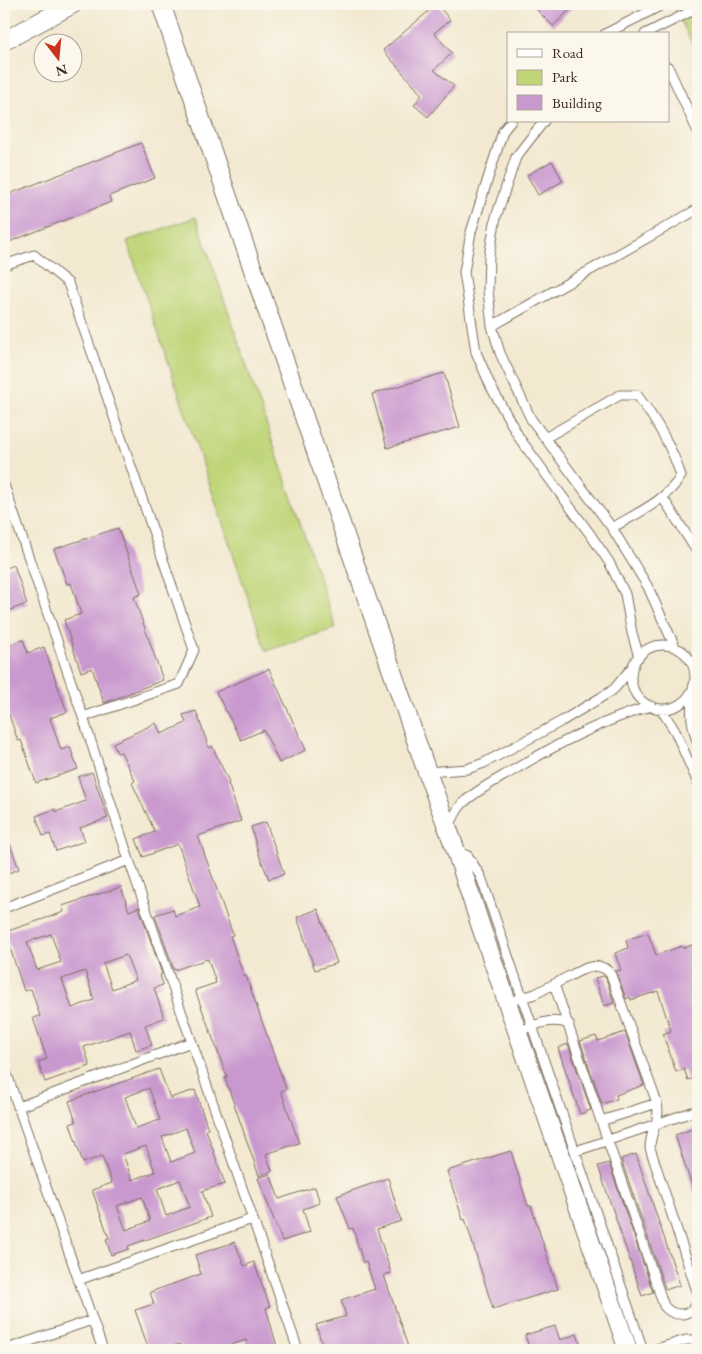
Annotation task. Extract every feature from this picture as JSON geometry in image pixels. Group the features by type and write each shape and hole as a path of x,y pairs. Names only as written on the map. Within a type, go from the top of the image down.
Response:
{"street":[{"path":"4,41 73,4"},
{"path":"161,4 427,772 525,1028 628,1350"}],"lane":[{"path":"609,32 664,4"},
{"path":"650,32 698,8"},
{"path":"670,71 698,132"},
{"path":"510,122 503,131 471,232 464,272 476,352 491,387 520,439 609,562 625,594 638,656"},
{"path":"543,122 516,157 496,217 489,256 488,274 492,326 500,353 531,419 612,528 648,587 675,647"},
{"path":"492,326 698,209"},
{"path":"4,265 34,255 68,283 194,650 179,684 84,718"},
{"path":"545,438 620,395 637,395 676,457 681,476 674,487 663,498 612,528"},
{"path":"4,485 84,718 129,860 298,1350"},
{"path":"663,498 698,553"},
{"path":"693,689 680,704 671,708 661,709 651,706 636,694 632,685 631,675 638,656 655,646 665,645 675,647 684,652 690,660 694,669 695,679 690,713 698,743"},
{"path":"427,772 467,769 484,764 610,692 634,665"},
{"path":"448,829 461,806 501,777 558,744 595,726 651,706"},
{"path":"661,709 675,731 698,783"},
{"path":"4,908 129,860"},
{"path":"515,1000 594,966 599,965 608,970 657,1103 659,1112 656,1124 651,1132 650,1148 698,1294"},
{"path":"554,984 664,1306 672,1313 682,1314 692,1310 698,1299"},
{"path":"568,1024 550,1021 525,1028 576,1151 643,1350"},
{"path":"18,1106 192,1042"},
{"path":"4,1066 103,1350"},
{"path":"601,1121 657,1103"},
{"path":"576,1151 698,1110"},
{"path":"78,1280 252,1219"},
{"path":"4,1350 92,1320"},
{"path":"653,1350 686,1340 698,1340"}],"green space":[{"path":"673,4 698,4 698,56"},
{"path":"196,217 336,628 266,651 127,241"}],"building":[{"path":"437,4 450,20 434,33 452,53 434,70 454,86 428,117 414,105 422,95 383,50"},
{"path":"531,4 576,4 553,26"},
{"path":"141,143 155,178 109,196 111,202 4,244 4,196"},
{"path":"552,161 563,181 538,195 527,175"},
{"path":"444,373 460,427 387,448 372,394"},
{"path":"118,528 141,594 134,597 163,680 104,703 92,668 81,672 64,620 81,614 71,583 67,584 54,549"},
{"path":"14,565 27,604 4,612 4,569"},
{"path":"23,640 28,653 44,647 67,712 50,718 61,750 70,747 78,769 36,783 21,740 18,741 4,700 4,647"},
{"path":"269,669 306,750 279,763 264,730 241,740 216,692"},
{"path":"196,711 209,748 212,746 229,782 241,821 198,836 233,935 230,936 286,1089 281,1091 299,1143 266,1154 272,1171 259,1176 225,1078 227,1077 195,990 216,983 208,959 174,970 155,915 173,909 175,916 200,907 178,844 143,857 136,839 155,832 132,783 135,781 121,752 117,753 113,743 156,723 161,734 186,723 183,715"},
{"path":"92,772 108,818 80,828 85,841 56,851 50,834 43,836 36,816 55,809 56,812 86,801 78,777"},
{"path":"266,822 284,874 269,879 259,855 251,827"},
{"path":"4,831 19,869 4,875"},
{"path":"121,887 129,911 139,907 162,974 160,975 163,985 154,988 164,1018 145,1025 152,1045 136,1050 130,1031 84,1047 90,1066 45,1082 38,1062 47,1059 33,1018 40,1016 31,989 24,991 5,932 64,912 62,906","holes":["51,934 61,962 37,970 27,942","126,955 136,980 112,989 103,963","85,971 94,1000 72,1008 62,979"]},
{"path":"318,909 337,963 315,970 297,917"},
{"path":"648,933 656,955 682,946 683,948 698,943 698,1077 688,1080 684,1069 676,1072 663,1034 671,1031 658,991 631,1000 630,997 626,999 616,971 621,970 615,953 628,948 626,940"},
{"path":"603,976 606,978 614,1003 604,1006 595,978"},
{"path":"625,1032 644,1085 616,1095 617,1099 602,1104 580,1041 596,1036 598,1041"},
{"path":"568,1044 591,1110 580,1114 558,1048"},
{"path":"159,1069 170,1098 195,1090 208,1129 206,1130 225,1184 202,1191 211,1217 128,1246 129,1249 111,1255 106,1239 109,1238 92,1190 112,1183 102,1156 83,1163 70,1124 76,1122 69,1101","holes":["149,1088 160,1120 136,1128 125,1097","186,1128 195,1153 171,1162 162,1137","146,1146 155,1172 132,1180 123,1154","180,1180 190,1207 166,1216 157,1189","142,1197 150,1221 126,1230 117,1206"]},
{"path":"698,1127 698,1197 696,1198 675,1135"},
{"path":"511,1151 528,1206 531,1206 558,1289 493,1309 465,1219 463,1220 447,1171"},
{"path":"636,1154 680,1285 668,1289 665,1288 621,1159"},
{"path":"609,1163 653,1292 642,1296 598,1166"},
{"path":"270,1174 279,1199 315,1187 320,1203 303,1209 310,1232 282,1241 258,1178"},
{"path":"388,1178 401,1221 377,1229 391,1273 384,1275 409,1350 324,1350 316,1325 346,1316 341,1300 375,1289 366,1262 363,1263 353,1228 350,1229 337,1196"},
{"path":"235,1242 244,1266 254,1262 270,1307 266,1308 278,1350 249,1350 246,1340 214,1350 182,1350 180,1344 160,1350 149,1350 135,1310 154,1304 150,1292 201,1274 195,1255"},
{"path":"555,1326 560,1340 577,1334 582,1350 530,1350 525,1335"}]}
